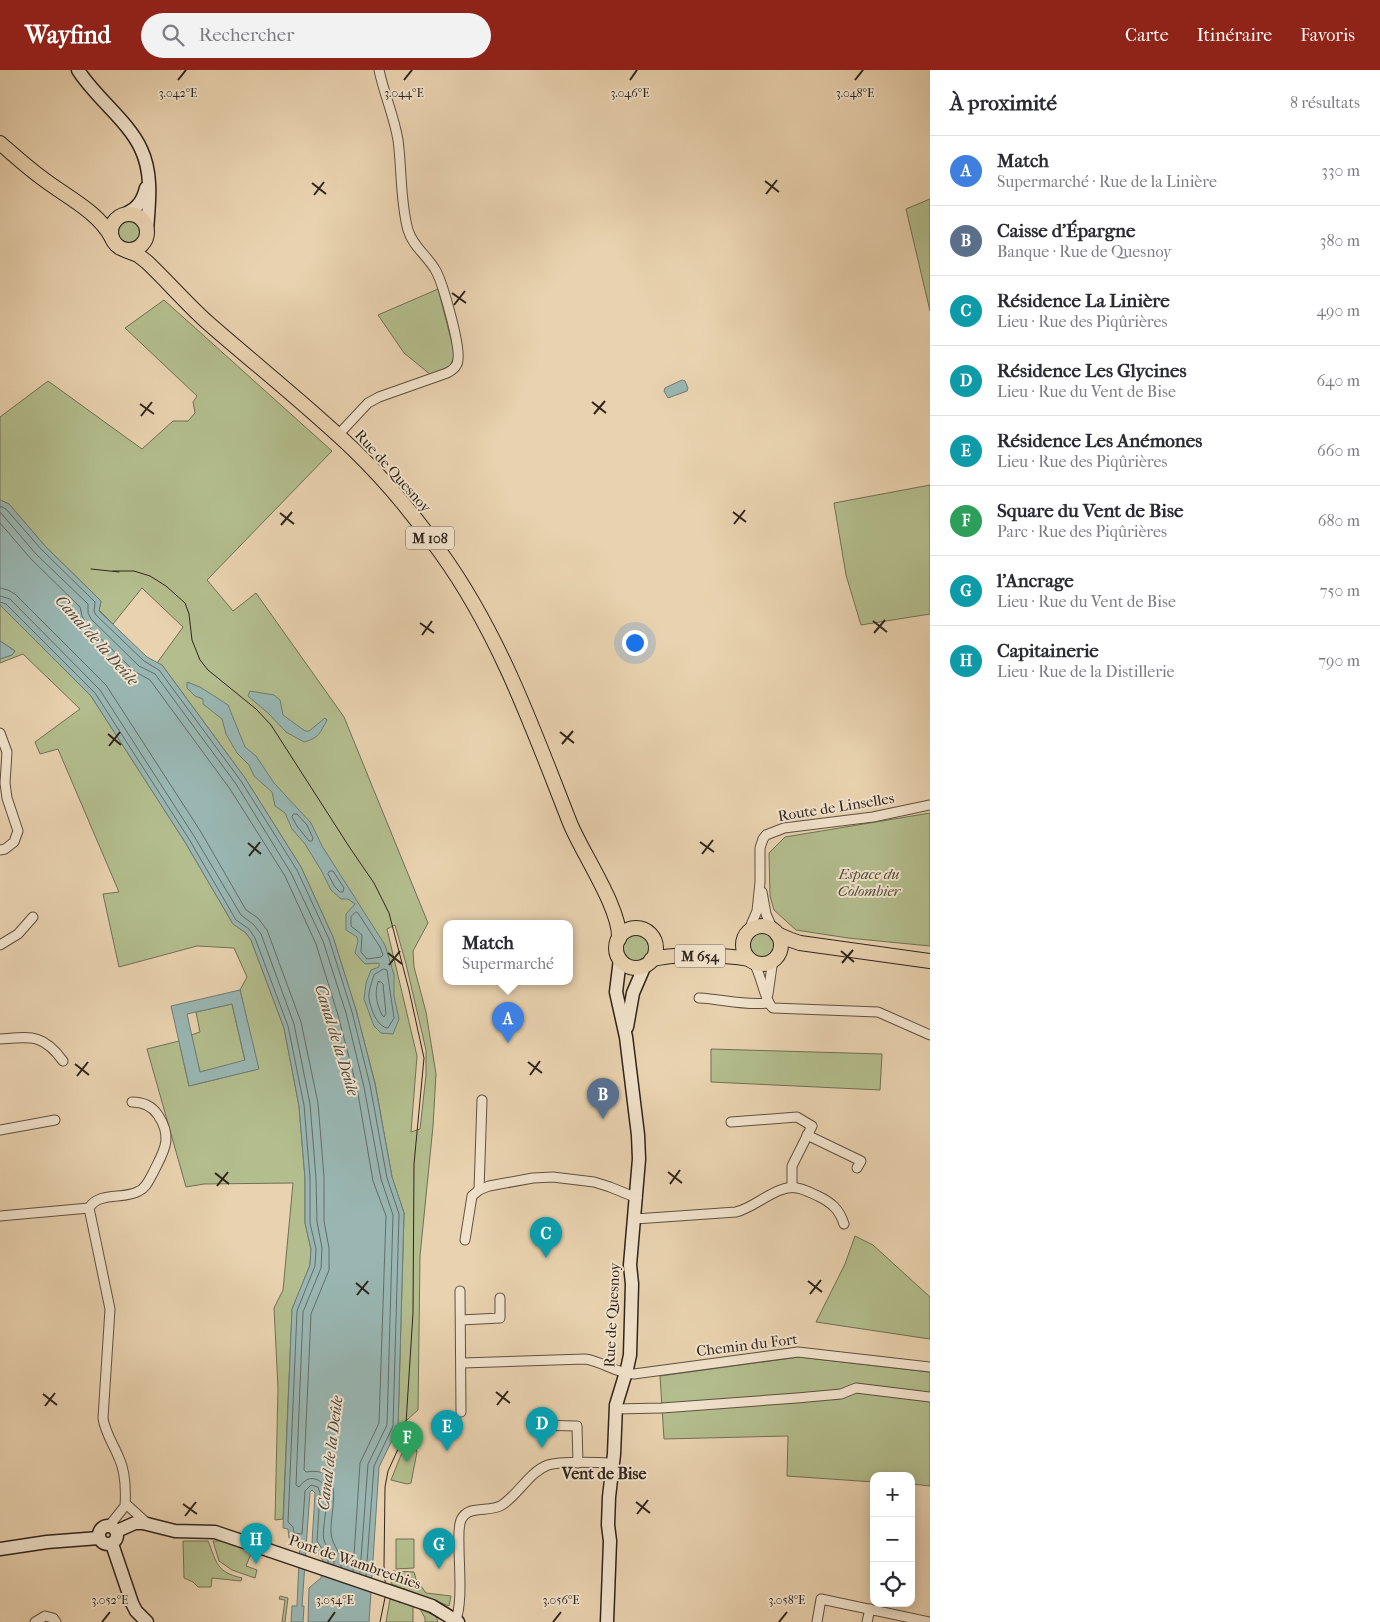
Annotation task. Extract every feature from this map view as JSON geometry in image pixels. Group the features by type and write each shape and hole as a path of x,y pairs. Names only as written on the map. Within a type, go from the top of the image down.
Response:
{"main road":[{"path":"0,142 42,178 76,201 104,226 118,247 125,250 133,250 140,246 147,232 145,222 139,217 125,214 108,214 76,201"},
{"path":"112,238 112,226 116,219 125,214"},
{"name":"Rue de Quesnoy","path":"147,232 149,247 156,262 182,297"},
{"name":"Rue de Quesnoy","path":"125,250 143,258 203,318 338,435 362,458 406,507 440,551 473,602 510,673 572,827 614,914 619,939"},
{"name":"Rue de Quesnoy","path":"582,848 624,916 645,933"},
{"path":"866,952 799,951 776,958 765,964 751,961 744,951 746,936 754,928 762,926 794,941 929,961"},
{"path":"627,931 645,933 655,948 648,963 638,968 630,967 620,959 616,949 619,939 627,931"},
{"path":"775,932 781,945 776,958"},
{"name":"M 654","path":"645,933 663,944 702,950 730,948 746,936"},
{"name":"M 654","path":"648,963 675,955 737,957 751,961"}],"street":[{"path":"78,70 90,88 125,126 138,144 147,171 150,192 147,232"},
{"path":"338,435 368,403 447,373 455,367 458,359 441,281 434,266 409,233 404,209 398,138 379,70"},
{"path":"125,214 135,208 143,198 147,171"},
{"path":"0,734 7,752 5,783 7,798 18,831 14,842 5,849 0,850"},
{"name":"Route de Linselles","path":"746,936 757,911 761,843 770,832 784,828 886,815 930,805"},
{"name":"Route de Linselles","path":"760,882 766,914 775,932"},
{"path":"0,945 18,934 33,916"},
{"path":"768,1000 772,968 776,958"},
{"name":"Rue de Quesnoy","path":"607,1622 610,1541 608,1525 615,1409 630,1355 632,1284 630,1265 637,1198 639,1150 626,1038 616,992 620,959"},
{"path":"751,961 759,971 771,1007 779,1009 878,1012 930,1035"},
{"name":"Rue de Quesnoy","path":"626,1038 630,1002 637,981 648,963"},
{"path":"698,998 717,999 731,1003 768,1000"},
{"path":"0,1039 31,1036 48,1046 64,1059"},
{"path":"479,1190 482,1100"},
{"path":"0,1216 89,1208 96,1200 134,1193 143,1188 166,1148 166,1135 158,1115 148,1105 141,1102 132,1102"},
{"path":"731,1122 797,1117 812,1126 792,1166 792,1187"},
{"path":"0,1130 55,1120"},
{"path":"807,1135 861,1161 857,1168"},
{"path":"465,1240 470,1203 472,1196 479,1190 527,1179 559,1177 600,1183 637,1198"},
{"path":"635,1219 736,1212 778,1191 792,1187 802,1189 832,1204 840,1214 844,1224"},
{"path":"89,1208 110,1309 103,1418 107,1433 123,1470 126,1504 113,1529"},
{"path":"460,1291 461,1412"},
{"path":"460,1320 500,1318 500,1298"},
{"name":"Chemin du Fort","path":"626,1374 798,1352 930,1367"},
{"path":"462,1363 585,1359 594,1360 626,1374"},
{"path":"615,1409 662,1408 841,1394 856,1388 930,1396"},
{"path":"532,1425 577,1426 578,1463"},
{"path":"456,1622 459,1589 459,1532 463,1517 471,1511 494,1508 503,1504 548,1465 613,1463"},
{"path":"126,1504 148,1524"},
{"path":"99,1538 101,1529 113,1529 135,1523 148,1524"},
{"name":"Pont de Wambrechies","path":"148,1524 175,1532 215,1532 432,1606 456,1622"},
{"path":"112,1544 117,1538 113,1529"},
{"path":"0,1549 46,1542 99,1538 104,1543 112,1544"},
{"path":"112,1544 132,1603 136,1611 147,1622"},
{"path":"817,1622 821,1599 930,1622"},
{"path":"867,1622 870,1609"},
{"path":"35,1622 45,1616 53,1618 56,1622"}],"green space":[{"path":"930,199 930,311 906,209"},
{"path":"129,221 137,224 140,232 137,240 129,243 121,240 118,232 121,224"},
{"path":"438,289 455,355 450,366 431,375 404,353 378,315"},
{"path":"164,300 332,451 207,580 233,611 256,593 344,717 428,923 413,951 414,967 426,1012 436,1074 433,1126 420,1256 418,1410 398,1428 404,1213 392,1177 375,1083 356,1010 333,937 301,867 245,778 162,665 157,663 183,627 142,588 113,624 99,610 101,601 45,546 9,504 0,500 0,417 48,381 142,449 173,421 188,421 195,413 193,402 197,396 125,328","holes":["395,925 426,1050 426,1075 420,1129 411,1132 417,1056 387,929"]},
{"path":"930,485 930,614 861,625 846,575 834,503"},
{"path":"0,605 91,696 185,842 233,924 246,933 251,940 284,1028 299,1106 305,1178 305,1223 311,1249 310,1265 292,1310 283,1519 275,1520 278,1388 274,1308 283,1290 293,1183 204,1184 186,1187 147,1049 179,1041 189,1086 258,1069 240,990 247,977 234,948 197,946 119,967 103,894 119,892 58,749 40,754 35,742 80,709 23,654 0,663 0,659 12,655 15,651 0,641"},
{"name":"Espace du Colombier","path":"930,813 930,946 848,938 796,930 774,910 770,896 769,853 785,837"},
{"path":"762,932 771,936 775,945 771,954 762,958 753,954 749,945 753,936"},
{"path":"636,934 646,938 650,948 646,958 636,962 626,958 622,948 626,938"},
{"path":"232,1004 245,1061 200,1072 191,1035 200,1032 196,1012"},
{"path":"711,1049 882,1054 880,1090 711,1082"},
{"path":"855,1236 873,1245 930,1297 930,1339 816,1322 845,1264"},
{"path":"799,1357 930,1372 930,1486 915,1484 915,1472 870,1472 870,1482 787,1476 788,1436 664,1439 660,1376"},
{"path":"413,1441 417,1452 411,1483 407,1484 391,1480 401,1455"},
{"path":"396,1539 414,1539 414,1568 396,1569"},
{"path":"183,1541 208,1541 216,1561 222,1569 233,1576 242,1578 241,1581 212,1578 211,1587 198,1587 193,1582 184,1578"},
{"path":"213,1541 221,1541 256,1552 250,1556 246,1566 257,1570 255,1578 232,1570 219,1561"},
{"path":"393,1571 414,1572 416,1579 426,1593 451,1596 449,1606 391,1584"},
{"path":"280,1596 288,1598 285,1622 282,1622 285,1600 279,1599"},
{"path":"390,1599 413,1605 413,1622 386,1622"},
{"path":"420,1609 436,1616 438,1622 425,1622"}],"water":[{"path":"682,380 685,381 688,388 687,391 668,398 664,391 665,388"},
{"name":"Canal de la Deûle","path":"0,500 9,504 45,546 101,601 99,611 147,657 162,665 245,778 301,867 333,937 356,1010 375,1084 392,1177 404,1213 398,1428 379,1467 369,1622 308,1622 309,1588 321,1578 323,1561 312,1543 315,1493 312,1490 310,1492 302,1606 304,1606 303,1622 291,1622 292,1606 297,1606 300,1540 289,1538 288,1529 283,1528 292,1309 310,1265 311,1249 305,1223 305,1178 299,1106 284,1028 251,940 246,933 233,924 185,842 91,696 0,605"},
{"path":"0,641 15,651 12,655 0,659"},
{"path":"187,682 200,687 228,705 245,747 256,756 274,783 311,823 322,846 385,945 394,975 394,996 399,1019 393,1034 381,1033 374,1026 364,999 366,983 371,970 379,967 379,963 365,964 355,953 358,941 357,937 346,930 346,914 355,904 348,899 341,899 331,890 305,844 292,829 285,813 275,806 272,792 254,776 249,765 237,753 226,734 222,719 203,704 203,699 195,696 187,688"},
{"path":"250,691 274,695 280,700 283,715 305,731 309,731 325,718 327,720 323,728 313,739 304,742 286,732 248,696"},
{"path":"240,990 259,1069 189,1086 171,1006","holes":["232,1004 245,1060 200,1072 187,1014"]}],"tram line":[{"path":"91,569 119,572"},
{"path":"113,571 134,571 150,576 166,586 185,603 189,614 192,640 200,660 208,670 256,709 271,725 374,883 389,913 409,990 424,1058 414,1164 413,1313 404,1436 388,1471 385,1487 384,1566 386,1593 380,1622"}],"place":[{"name":"Match","path":"508,1043"},
{"name":"Caisse d'Épargne","path":"603,1119"},
{"name":"Résidence La Linière","path":"546,1258"},
{"name":"Résidence Les Glycines","path":"542,1448"},
{"name":"Résidence Les Anémones","path":"447,1451"},
{"name":"Square du Vent de Bise","path":"407,1462"},
{"name":"Capitainerie","path":"256,1564"},
{"name":"l'Ancrage","path":"439,1569"}],"district":[{"name":"Vent de Bise","path":"604,1473"}]}
